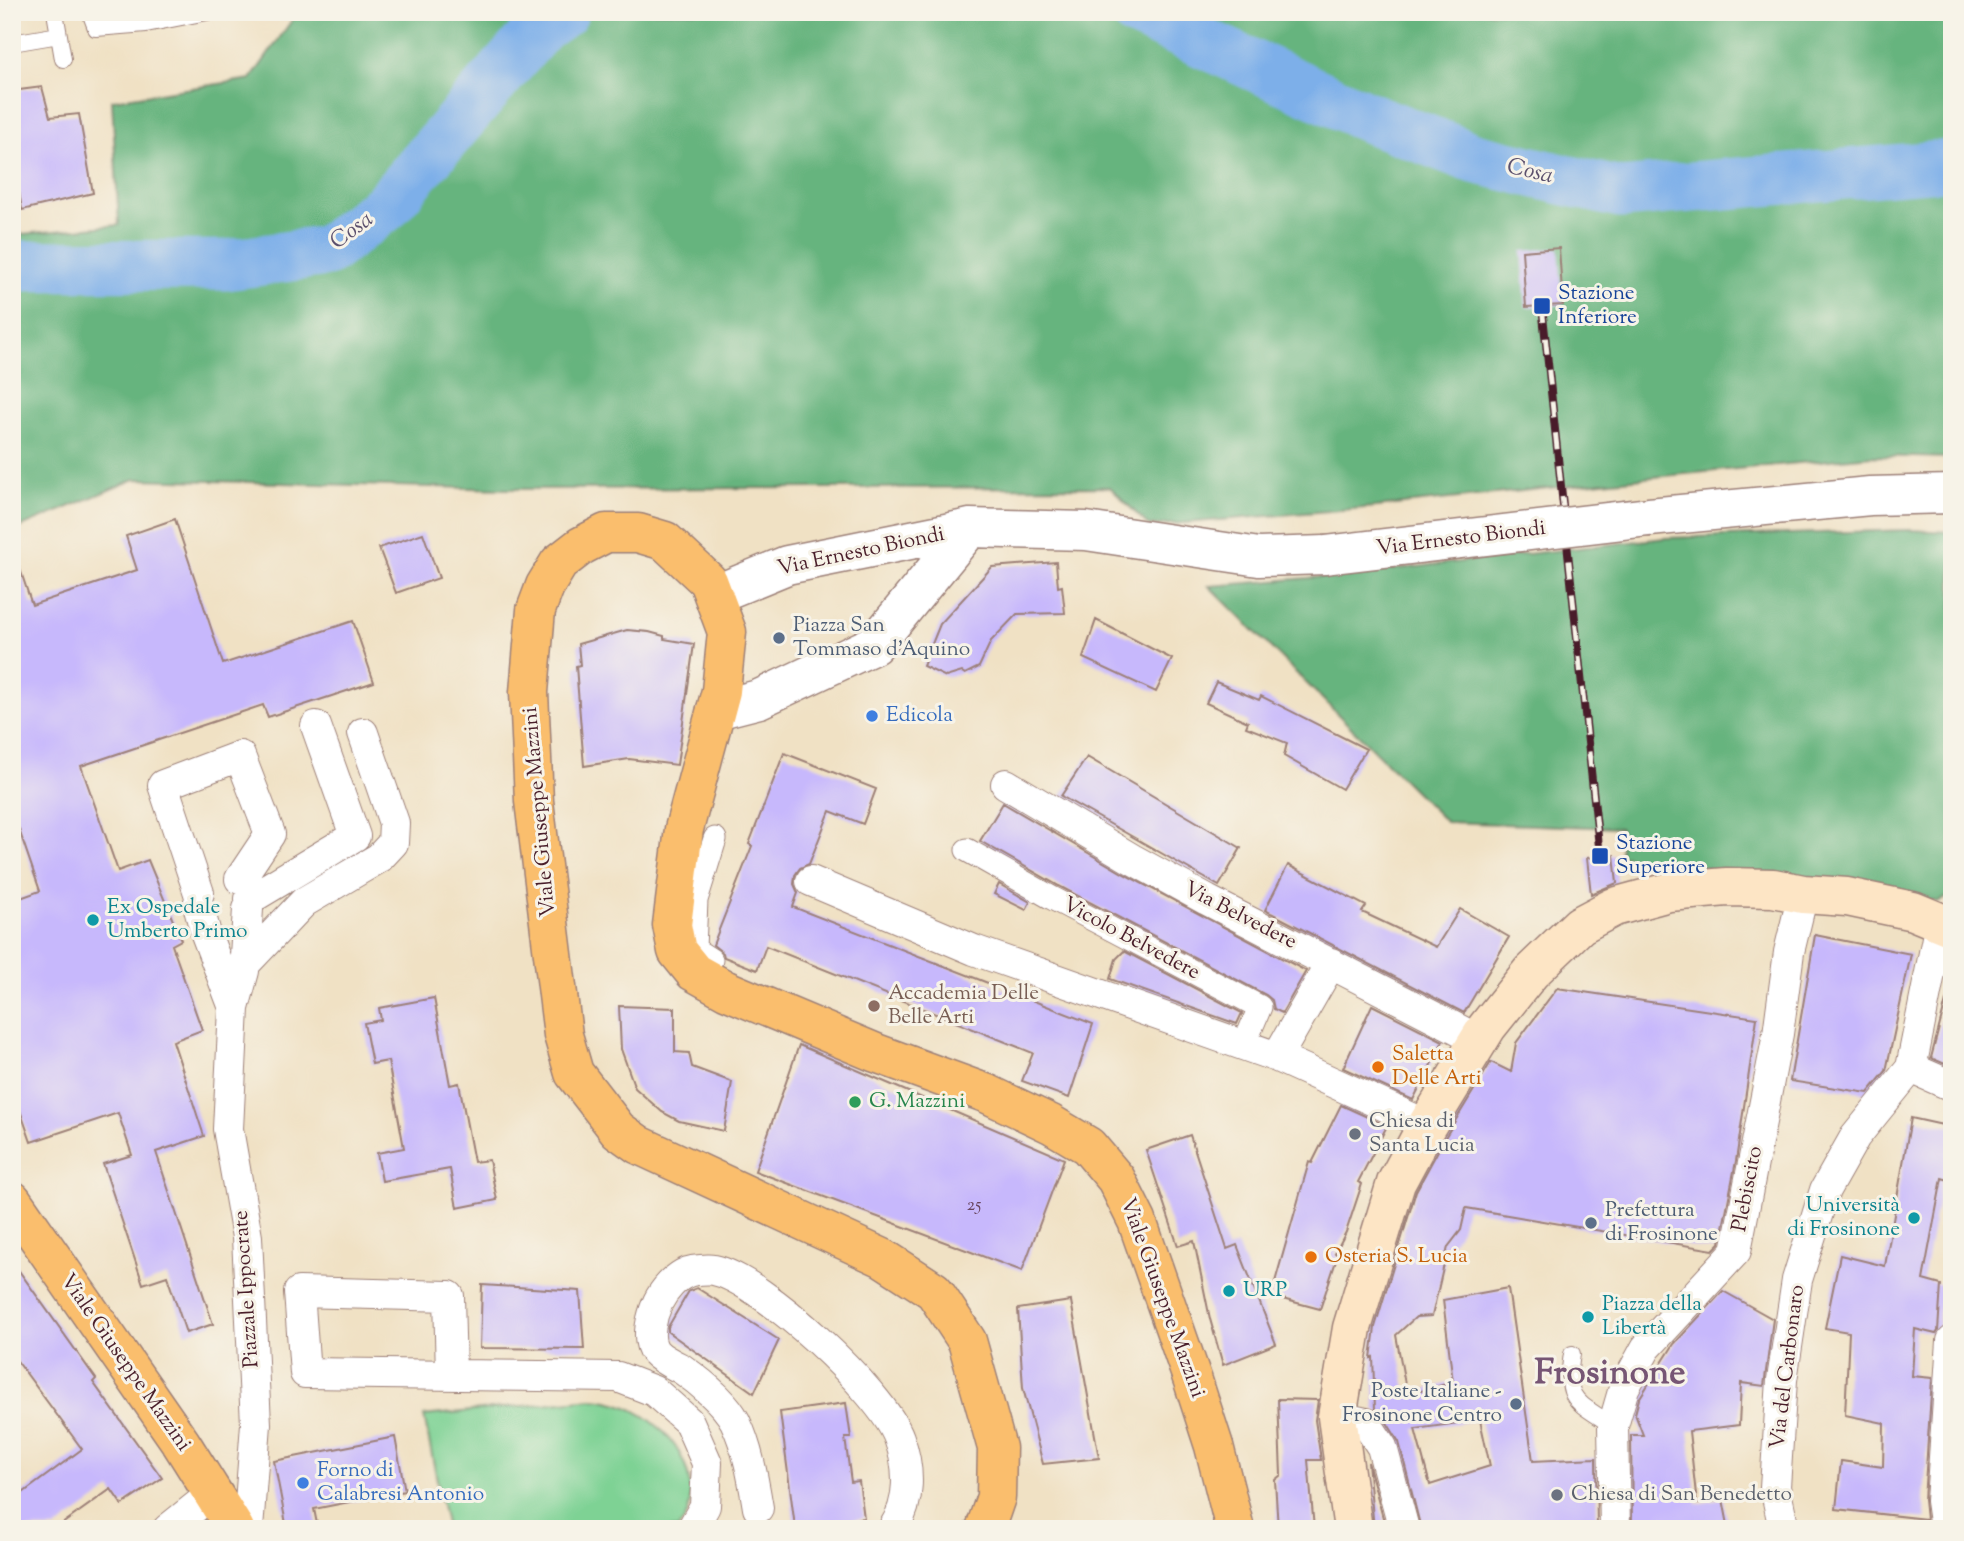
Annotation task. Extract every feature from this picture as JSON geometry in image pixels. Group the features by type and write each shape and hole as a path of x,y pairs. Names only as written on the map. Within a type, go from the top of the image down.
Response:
{"main road":[{"name":"Viale Giuseppe Mazzini","path":"985,1529 996,1497 998,1448 967,1341 934,1291 883,1258 639,1144 618,1130 574,1073 563,1034 534,801 529,692 536,610 545,586 559,563 581,546 606,533 638,533 665,541 708,581 727,632 721,691 684,829 672,925 677,951 694,972 726,990 876,1053 988,1094 1051,1124 1088,1146 1116,1179 1137,1221 1194,1381 1235,1529"},
{"path":"1353,1529 1337,1417 1352,1328 1395,1183 1479,1040 1531,972 1580,925 1615,907 1669,892 1727,887 1773,888 1803,894 1847,897 1913,911 1946,925"},
{"name":"Viale Giuseppe Mazzini","path":"12,1200 181,1443 236,1529"}],"street":[{"name":"Via Ernesto Biondi","path":"714,595 787,565 970,528 1086,531 1259,557 1325,555 1649,517 1870,496 1952,494"},
{"name":"Via Ernesto Biondi","path":"716,710 759,699 874,645 970,528"},
{"path":"246,896 232,875 215,875 202,885 199,899 207,919 222,925 237,922 246,896 355,836 316,726"},
{"path":"244,965 304,902 379,858 393,843 394,823 363,733"},
{"name":"Piazzale Ippocrate","path":"234,1009 206,934 199,899 163,785 240,756 270,834 246,896 244,965 234,1009 228,1129 247,1237 256,1424 248,1529"},
{"name":"Via Belvedere","path":"1006,784 1175,883 1479,1040"},
{"name":"Viale Giuseppe Mazzini","path":"715,839 696,900 694,949 734,974 771,990 792,1017"},
{"name":"Vicolo Belvedere","path":"967,850 1260,1007 1244,1045"},
{"path":"811,881 975,950 1277,1057 1427,1125"},
{"name":"Plebiscito","path":"1615,1529 1613,1426 1624,1388 1646,1348 1736,1251 1778,1034 1789,952 1803,894"},
{"path":"1946,925 1910,1068 1952,1086"},
{"path":"1277,1057 1331,963"},
{"name":"Via del Carbonaro","path":"1784,1529 1775,1487 1782,1380 1797,1280 1825,1190 1855,1137 1910,1068"},
{"path":"758,1508 751,1465 734,1419 708,1389 655,1352 650,1336 653,1312 665,1289 687,1272 713,1270 745,1283 774,1302 859,1380 880,1405 899,1436 909,1471 903,1514 893,1529"},
{"path":"451,1375 449,1296 299,1292 305,1373 451,1375 618,1377 654,1391 689,1422 707,1463 705,1506 692,1529"},
{"path":"1945,1529 1941,1501 1952,1341"},
{"path":"1337,1417 1366,1423 1382,1447 1404,1529"},
{"path":"168,1529 213,1493"}],"lane":[{"path":"55,12 63,60"},
{"path":"90,12 96,28 145,18 207,12"},
{"path":"12,43 59,35"},
{"path":"1572,1354 1568,1379 1576,1401 1613,1426"}],"green space":[{"path":"292,12 1952,12 1952,458 1872,456 1376,507 1149,526 1110,487 506,489 135,479 12,531 12,235 119,225 112,100 251,79 292,20"},
{"path":"1908,530 1952,532 1952,895 1939,902 1621,856 1620,828 1446,822 1209,586 1346,575 1665,538"},
{"path":"592,1399 610,1401 644,1416 671,1440 681,1455 687,1472 690,1501 684,1521 677,1529 447,1529 424,1416"}],"building":[{"path":"42,87 50,117 79,114 93,193 22,210 12,150 12,91"},
{"name":"Stazione Inferiore","path":"1559,248 1563,305 1526,307 1522,251"},
{"name":"Ex Ospedale Umberto Primo","path":"175,519 223,664 353,621 374,682 268,717 263,705 81,766 118,871 148,860 181,940 172,945 202,1030 173,1041 204,1136 156,1152 213,1324 186,1333 167,1276 143,1284 103,1164 132,1155 118,1113 31,1142 12,1087 12,901 40,891 12,809 12,560 17,560 32,605 137,570 126,536"},
{"path":"423,533 439,578 396,593 379,548"},
{"path":"1056,562 1058,587 1062,586 1065,613 1017,614 991,641 979,667 965,674 962,672 946,677 923,666 940,624 992,567"},
{"path":"1096,620 1172,659 1156,692 1083,658"},
{"path":"627,630 649,632 664,636 664,639 694,644 677,765 629,759 584,766 576,666 580,665 578,644"},
{"path":"1216,682 1259,700 1261,696 1366,749 1342,789 1284,756 1287,743 1246,727 1248,722 1206,703"},
{"path":"784,753 876,789 863,824 830,811 809,864 800,868 795,875 794,884 798,893 793,907 1093,1024 1069,1098 1022,1081 1033,1053 766,946 757,970 724,957 713,945 752,846 749,844"},
{"path":"1087,757 1241,848 1219,886 1061,796"},
{"path":"1003,803 1124,874 1306,971 1282,1013 1274,1009 1272,1000 1266,995 1059,886 980,841"},
{"name":"Stazione Superiore","path":"1614,855 1617,883 1591,894 1587,858"},
{"path":"1288,865 1366,906 1362,912 1436,947 1460,909 1509,937 1464,1013 1265,910"},
{"path":"999,884 1030,902 1026,910 994,894"},
{"path":"1815,935 1911,954 1886,1071 1868,1093 1790,1081"},
{"path":"1124,951 1242,1013 1237,1024 1110,979 1116,959"},
{"path":"1557,988 1757,1018 1736,1161 1720,1243 1713,1250 1466,1208 1461,1230 1448,1247 1432,1316 1416,1317 1396,1335 1407,1395 1453,1382 1443,1300 1508,1288 1533,1461 1596,1458 1597,1529 1421,1529 1399,1442 1381,1413 1375,1409 1373,1357 1371,1358 1375,1327 1416,1191 1491,1062 1511,1072 1516,1043","holes":["1480,1420 1490,1466 1430,1485 1415,1429"]},
{"path":"434,998 450,1085 459,1083 474,1162 489,1160 497,1200 457,1208 450,1169 382,1181 377,1153 404,1148 388,1061 372,1064 364,1023 381,1020 379,1008"},
{"path":"1946,1001 1952,1002 1952,1067 1931,1058"},
{"path":"1372,1005 1443,1041 1413,1100 1343,1068"},
{"path":"619,1006 675,1008 675,1052 689,1053 692,1067 732,1082 724,1131 679,1121 662,1112 635,1088 621,1049"},
{"name":"G. Mazzini","path":"799,1045 1064,1159 1022,1271 755,1171"},
{"path":"1341,1105 1387,1126 1358,1182 1362,1184 1346,1232 1335,1253 1338,1255 1320,1309 1271,1296 1309,1162 1312,1163"},
{"path":"1911,1118 1952,1127 1952,1181 1942,1178 1923,1280 1941,1285 1938,1331 1936,1334 1915,1329 1912,1376 1932,1378 1924,1500 1926,1519 1836,1509 1841,1461 1883,1467 1884,1423 1845,1415 1849,1332 1825,1328 1840,1255 1885,1266"},
{"path":"1190,1135 1227,1249 1237,1245 1276,1344 1223,1365 1210,1319 1194,1241 1178,1246 1146,1150"},
{"path":"12,1261 96,1379 93,1382 162,1478 122,1505 111,1489 55,1529 19,1529 12,1519 12,1501 82,1449 12,1354"},
{"path":"482,1285 580,1291 584,1349 480,1348"},
{"path":"697,1288 779,1340 754,1393 668,1332 668,1327 689,1291"},
{"path":"1723,1291 1773,1319 1764,1386 1741,1383 1739,1425 1689,1431 1697,1504 1723,1499 1728,1525 1710,1529 1632,1529 1631,1435 1643,1435 1635,1414 1639,1399 1674,1344"},
{"path":"1071,1301 1099,1458 1043,1464 1023,1388 1018,1309"},
{"path":"1278,1399 1318,1400 1315,1420 1321,1460 1308,1460 1314,1529 1278,1529 1275,1480 1281,1475"},
{"path":"846,1403 851,1438 845,1438 851,1482 859,1481 864,1518 795,1527 780,1412"},
{"path":"395,1437 405,1491 314,1509 318,1529 287,1529 274,1461"},
{"path":"1368,1462 1386,1529 1374,1529"}],"waterway":[{"name":"Cosa","path":"12,266 226,265 327,251 385,207 541,27 563,12"},
{"name":"Cosa","path":"1136,12 1370,118 1474,158 1620,193 1952,165"}],"railway":[{"path":"1542,306 1600,856"}],"place":[{"name":"Stazione Inferiore","path":"1542,306"},
{"name":"Piazza San Tommaso d'Aquino","path":"779,638"},
{"name":"Edicola","path":"872,716"},
{"name":"Stazione Superiore","path":"1600,856"},
{"name":"Ex Ospedale Umberto Primo","path":"93,920"},
{"name":"Accademia Delle Belle Arti","path":"874,1006"},
{"name":"Saletta Delle Arti","path":"1378,1067"},
{"name":"G. Mazzini","path":"855,1102"},
{"name":"Chiesa di Santa Lucia","path":"1355,1134"},
{"name":"Università di Frosinone","path":"1914,1218"},
{"name":"Prefettura di Frosinone","path":"1591,1223"},
{"name":"Osteria S. Lucia","path":"1311,1257"},
{"name":"URP","path":"1229,1291"},
{"name":"Piazza della Libertà","path":"1588,1317"},
{"name":"Poste Italiane - Frosinone Centro","path":"1516,1404"},
{"name":"Forno di Calabresi Antonio","path":"303,1483"},
{"name":"Chiesa di San Benedetto","path":"1557,1495"}],"district":[{"name":"Frosinone","path":"1610,1374"}]}
